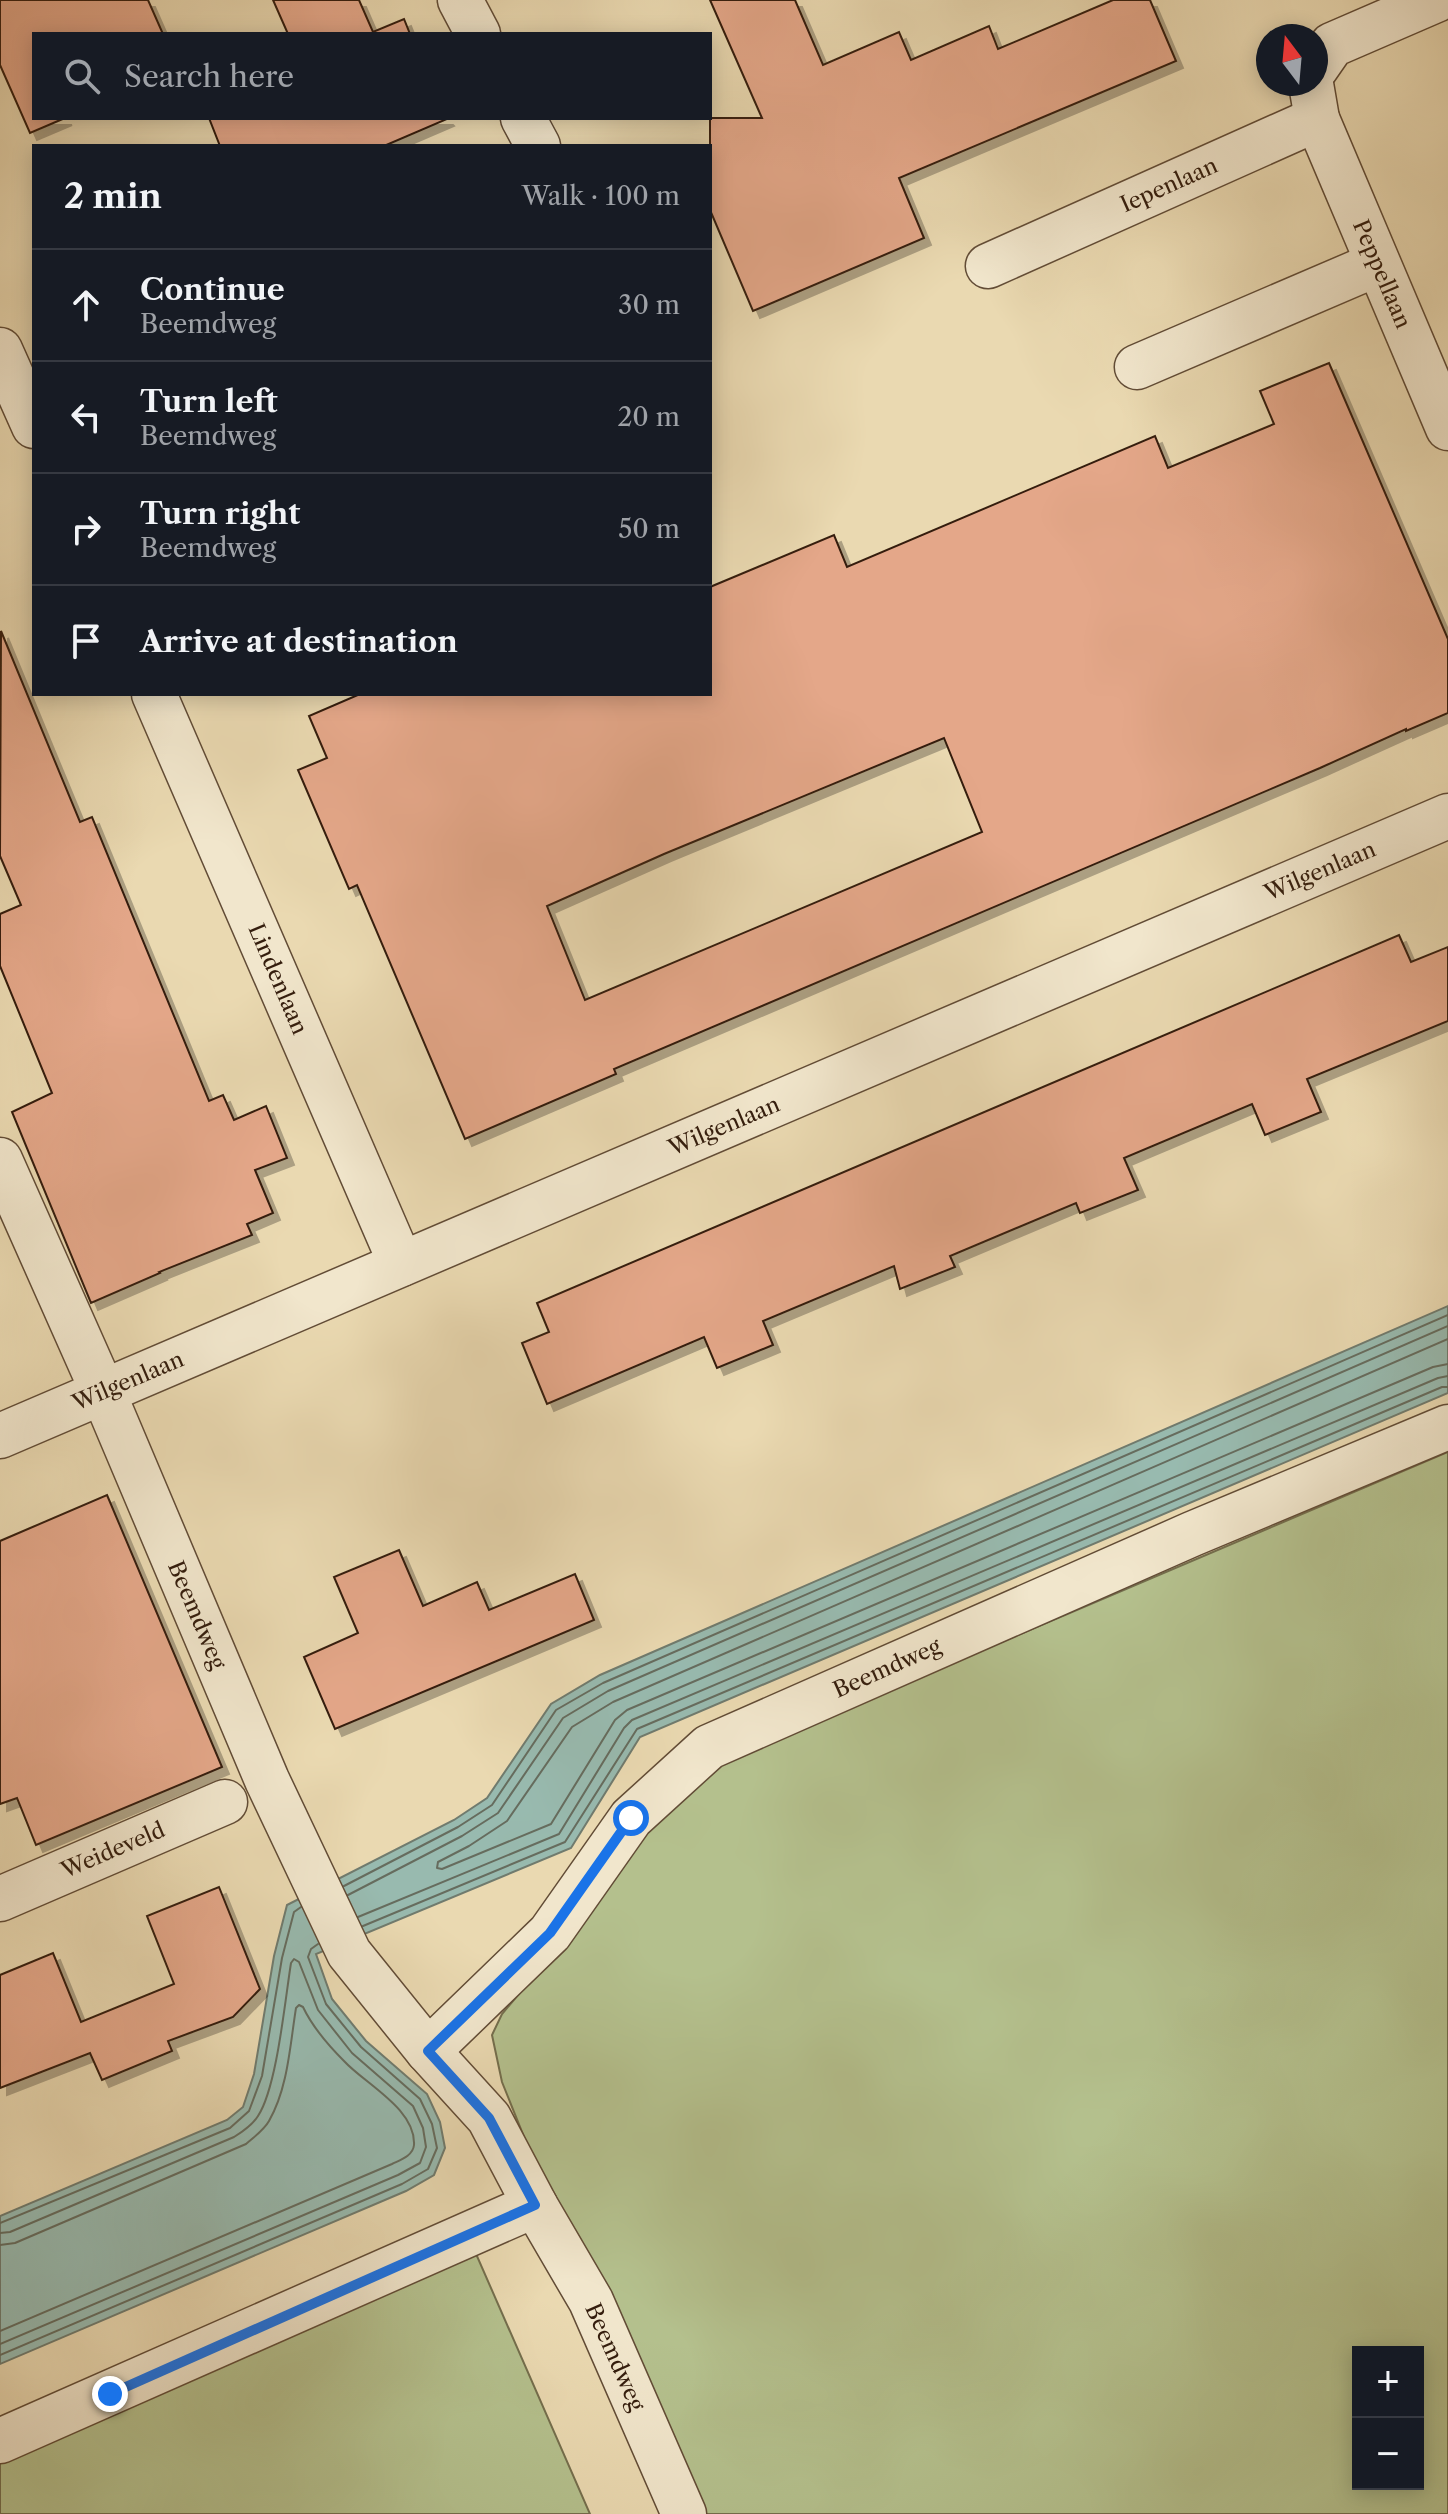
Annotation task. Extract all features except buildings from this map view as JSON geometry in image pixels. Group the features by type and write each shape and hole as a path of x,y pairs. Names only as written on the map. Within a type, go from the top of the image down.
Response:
{"street":[{"path":"460,0 477,32"},
{"path":"1328,51 1332,45 1436,0"},
{"name":"Peppellaan","path":"1314,102 1377,264 1448,428"},
{"name":"Iepenlaan","path":"988,266 1314,102"},
{"path":"524,120 537,144"},
{"path":"1137,367 1377,264"},
{"path":"0,350 32,422"},
{"name":"Lindenlaan","path":"155,696 401,1264"},
{"name":"Wilgenlaan","path":"0,1436 1448,816"},
{"name":"Beemdweg","path":"0,1160 103,1392 267,1780 349,1953 428,2051 489,2118 591,2301 684,2514"},
{"name":"Beemdweg","path":"428,2051 550,1933 631,1818 709,1747 1192,1534 1448,1427"},
{"name":"Weideveld","path":"0,1899 225,1802"},
{"path":"0,2441 535,2205"}],"green space":[{"path":"1448,1452 1448,2514 686,2514 557,2219 502,2082 492,2035 502,2014 562,1943 663,1786"},
{"path":"466,2231 590,2514 0,2514 0,2435"}],"water":[{"path":"1448,1306 1448,1393 640,1737 571,1848 316,1954 332,1999 366,2041 427,2094 440,2122 445,2148 434,2175 406,2191 0,2364 0,2216 227,2120 243,2107 254,2074 274,1956 287,1905 454,1820 487,1798 551,1704 600,1675"}],"route":[{"path":"110,2394 535,2205 489,2118 428,2051 550,1933 631,1818"}]}
